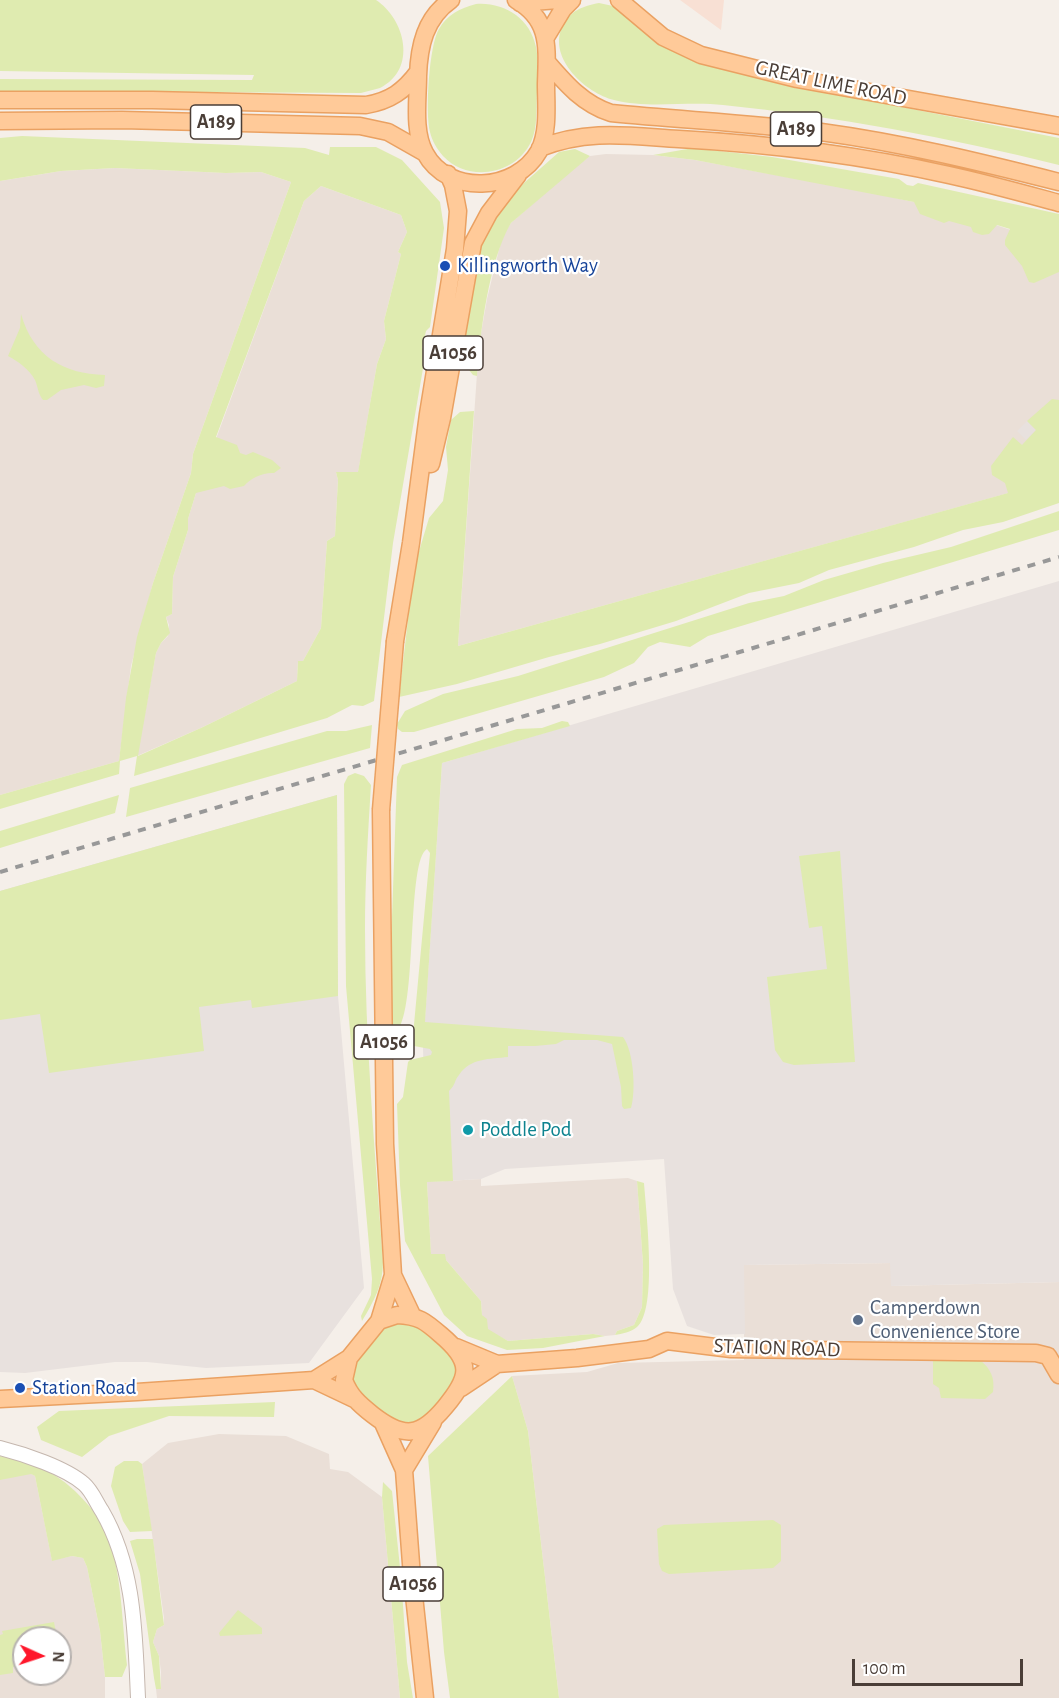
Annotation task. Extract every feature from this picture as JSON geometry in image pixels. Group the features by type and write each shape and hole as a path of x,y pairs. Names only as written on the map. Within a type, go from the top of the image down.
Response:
{"main road":[{"path":"425,153 418,127 420,51 434,14 450,0"},
{"path":"518,1 558,0"},
{"path":"546,37 559,15 572,0"},
{"name":"GREAT LIME ROAD","path":"619,0 663,37 701,55 797,79 1059,126"},
{"path":"518,1 534,15 546,37 547,62 545,127 540,148 535,157 519,173"},
{"name":"A189","path":"547,62 577,94 598,108 611,113 739,123 824,133 952,155 1059,182"},
{"name":"A189","path":"0,100 162,100 366,105 391,99 406,87 418,72"},
{"name":"A189","path":"0,121 122,120 360,126 388,132 425,153 431,161 448,174 468,183 481,184 503,180 519,173"},
{"name":"A189","path":"540,148 562,139 591,135 737,142 820,152 949,175 1059,202"},
{"name":"A1056","path":"411,543 442,418 473,243 489,213 519,173"},
{"name":"A1056","path":"379,1321 393,1275 385,1144 381,810 395,641 455,249 458,211 453,185 448,174"},
{"name":"A1056","path":"393,1275 412,1315"},
{"path":"0,1399 314,1380 349,1358 379,1321 389,1316 412,1315 423,1319 456,1347 464,1366 461,1388 433,1422 404,1470"},
{"name":"STATION ROAD","path":"456,1347 497,1364 577,1358 649,1349 667,1341 731,1349 1036,1353 1048,1356 1057,1370"},
{"path":"349,1358 344,1380 354,1399"},
{"name":"STATION ROAD","path":"461,1388 497,1364"},
{"path":"314,1380 354,1399 389,1428 409,1431 421,1429 433,1422"},
{"name":"A1056","path":"383,1423 404,1470 413,1588 425,1698"}],"street":[{"path":"0,1448 32,1457 84,1484 111,1527 122,1554 129,1586 134,1618 138,1698"}],"shaded area":[{"path":"680,0 724,0 721,30 691,8"},
{"path":"653,155 695,160 873,193 996,225 1059,246 1059,479 458,646 479,345 502,237 511,223 570,171 590,156"},
{"path":"115,168 226,173 261,172 291,182 193,454 191,473 153,583 131,666 119,761 0,795 0,181 61,171"},
{"path":"321,186 401,215 407,232 398,252 401,254 384,321 386,339 377,364 358,473 336,472 338,480 335,536 327,541 321,628 303,661 298,661 297,681 137,756 156,653 168,636 169,625 166,617 172,614 173,577 188,530 188,519 196,493 304,201"},
{"path":"1027,421 1036,430 1026,440 1017,431"},
{"path":"1059,581 1059,1282 891,1286 890,1263 744,1265 745,1334 714,1335 687,1326 673,1289 664,1159 505,1169 481,1179 427,1182 423,1049 442,763"},
{"path":"337,795 338,996 364,1288 309,1363 206,1368 147,1362 115,1362 25,1373 0,1372 0,891"},
{"path":"628,1178 637,1181 643,1264 642,1307 634,1325 617,1331 615,1335 593,1334 508,1341 487,1330 482,1315 481,1301 446,1260 431,1255 427,1182 481,1179 481,1186"},
{"path":"891,1263 892,1286 1059,1282 1059,1698 559,1698 528,1431 512,1376 587,1372 618,1363 744,1360 744,1265"},
{"path":"219,1434 286,1436 329,1454 330,1469 348,1472 382,1497 400,1698 157,1698 156,1689 161,1689 161,1672 159,1656 153,1642 157,1629 164,1625 164,1618 142,1464 168,1443"},
{"path":"0,1456 35,1476 52,1560 72,1556 83,1558 87,1567 100,1631 105,1698 0,1698"}],"green space":[{"path":"0,0 376,0 386,8 400,31 403,57 392,80 380,88 361,93 0,91 0,79 252,80 254,75 0,71"},
{"path":"599,3 613,6 625,13 634,24 675,52 714,67 841,95 1059,138 1059,165 934,137 808,115 723,105 640,104 614,100 592,90 572,73 560,51 559,39 568,17 582,8"},
{"path":"476,4 506,9 522,20 533,37 538,64 535,130 531,142 514,162 490,172 465,170 453,165 435,145 429,123 430,64 439,29 455,13"},
{"path":"22,136 305,148 329,155 330,147 376,147 402,160 440,202 444,228 430,327 426,331 422,348 426,351 393,543 374,701 363,706 352,705 327,718 134,776 137,756 120,761 119,774 0,809 0,795 119,761 126,698 137,637 153,583 191,473 193,454 291,182 261,172 226,173 115,168 61,171 0,181 0,138","holes":["321,186 401,215 407,232 398,252 401,254 384,321 386,339 377,364 358,472 336,472 338,480 335,536 327,541 321,628 303,661 298,661 297,681 138,756 156,653 170,633 166,617 172,614 173,577 188,530 188,519 196,493 224,486 230,489 244,486 258,476 274,473 281,468 272,460 253,452 246,455 240,453 237,445 216,437 304,201"]},
{"path":"693,148 772,157 899,179 907,185 913,186 918,183 1059,214 1059,272 1034,283 1029,282 1022,266 1005,245 1010,229 997,225 989,234 982,235 973,232 971,227 949,221 944,223 920,214 914,202 695,160 653,155"},
{"path":"575,149 590,156 511,223 503,238 487,297 477,376 473,375 465,365 465,349 459,348 474,255 497,212 524,183 559,152"},
{"path":"21,314 33,341 52,360 76,371 105,375 104,386 96,388 84,385 61,390 47,400 43,400 30,372 8,356 20,328"},
{"path":"1052,399 1059,400 1059,503 1003,522 963,530 914,547 829,570 799,583 749,593 676,621 600,644 457,684 399,697 414,568 429,518 443,501 448,470 446,447 451,420 460,412 474,411 458,646 1008,493 1005,483 992,475 991,466 1013,437 1022,445 1036,430 1027,421"},
{"path":"1059,511 1059,530 708,636 690,647 660,642 648,647 634,663 604,677 414,732 402,732 398,729 397,724 405,711 443,694 518,676 749,603 784,596 824,580 951,547"},
{"path":"562,721 568,722 570,726 442,763 425,1022 623,1037 630,1052 633,1072 633,1101 631,1108 624,1109 612,1044 597,1040 564,1040 556,1044 508,1046 508,1057 481,1060 469,1065 459,1075 449,1091 453,1181 427,1182 431,1254 445,1254 446,1260 481,1301 482,1315 487,1319 488,1329 508,1341 593,1334 605,1336 543,1348 507,1350 467,1336 444,1315 405,1241 397,1104 403,1097 408,1062 431,1055 432,1052 430,1049 414,1046 413,1035 430,853 427,849 421,859 417,877 405,1012 399,1028 394,1029 390,1025 389,1001 397,777 402,765 517,729 542,728"},
{"path":"372,725 370,748 126,817 130,788 327,731 346,731"},
{"path":"355,773 364,776 371,785 365,972 383,1262 377,1293 362,1321 361,1316 371,1295 372,1279 346,986 344,784 348,776"},
{"path":"119,795 115,813 0,848 0,831"},
{"path":"337,795 338,996 252,1008 251,1000 199,1007 204,1051 49,1073 40,1014 0,1020 0,891"},
{"path":"840,851 855,1062 794,1065 783,1062 775,1050 767,977 827,969 822,926 809,928 799,856"},
{"path":"637,1181 644,1183 649,1259 647,1301 643,1317 637,1327 615,1335 617,1331 634,1325 642,1307 643,1264"},
{"path":"395,1321 418,1325 449,1352 457,1369 455,1384 421,1422 398,1424 359,1394 352,1380 352,1364 380,1329"},
{"path":"933,1359 980,1360 991,1374 993,1392 985,1399 941,1398 939,1388 933,1384"},
{"path":"512,1376 528,1431 559,1698 450,1698 444,1652 428,1456"},
{"path":"275,1402 274,1417 169,1416 109,1436 82,1457 41,1440 37,1427 59,1411"},
{"path":"0,1456 50,1472 80,1496 103,1525 113,1553 119,1585 127,1665 122,1677 105,1677 100,1631 87,1567 83,1558 72,1556 52,1561 35,1476 31,1474 0,1480"},
{"path":"124,1461 138,1461 142,1464 152,1531 130,1532 123,1521 111,1486 115,1467"},
{"path":"383,1482 392,1491 407,1662 413,1698 400,1698 382,1497"},
{"path":"773,1520 781,1525 781,1561 773,1568 669,1574 662,1571 659,1564 657,1529 664,1525"},
{"path":"153,1539 164,1625 157,1629 153,1642 159,1656 161,1689 156,1689 140,1574 130,1541"},
{"path":"238,1610 262,1628 262,1634 220,1636 219,1633"},
{"path":"54,1622 55,1626 31,1626"},
{"path":"12,1629 12,1673 0,1675 0,1635 3,1634 2,1631"}],"railway":[{"path":"0,872 1059,557"}],"place":[{"name":"Killingworth Way","path":"445,266"},
{"name":"Poddle Pod","path":"468,1130"},
{"name":"Camperdown Convenience Store","path":"858,1320"},
{"name":"Station Road","path":"20,1388"}]}
